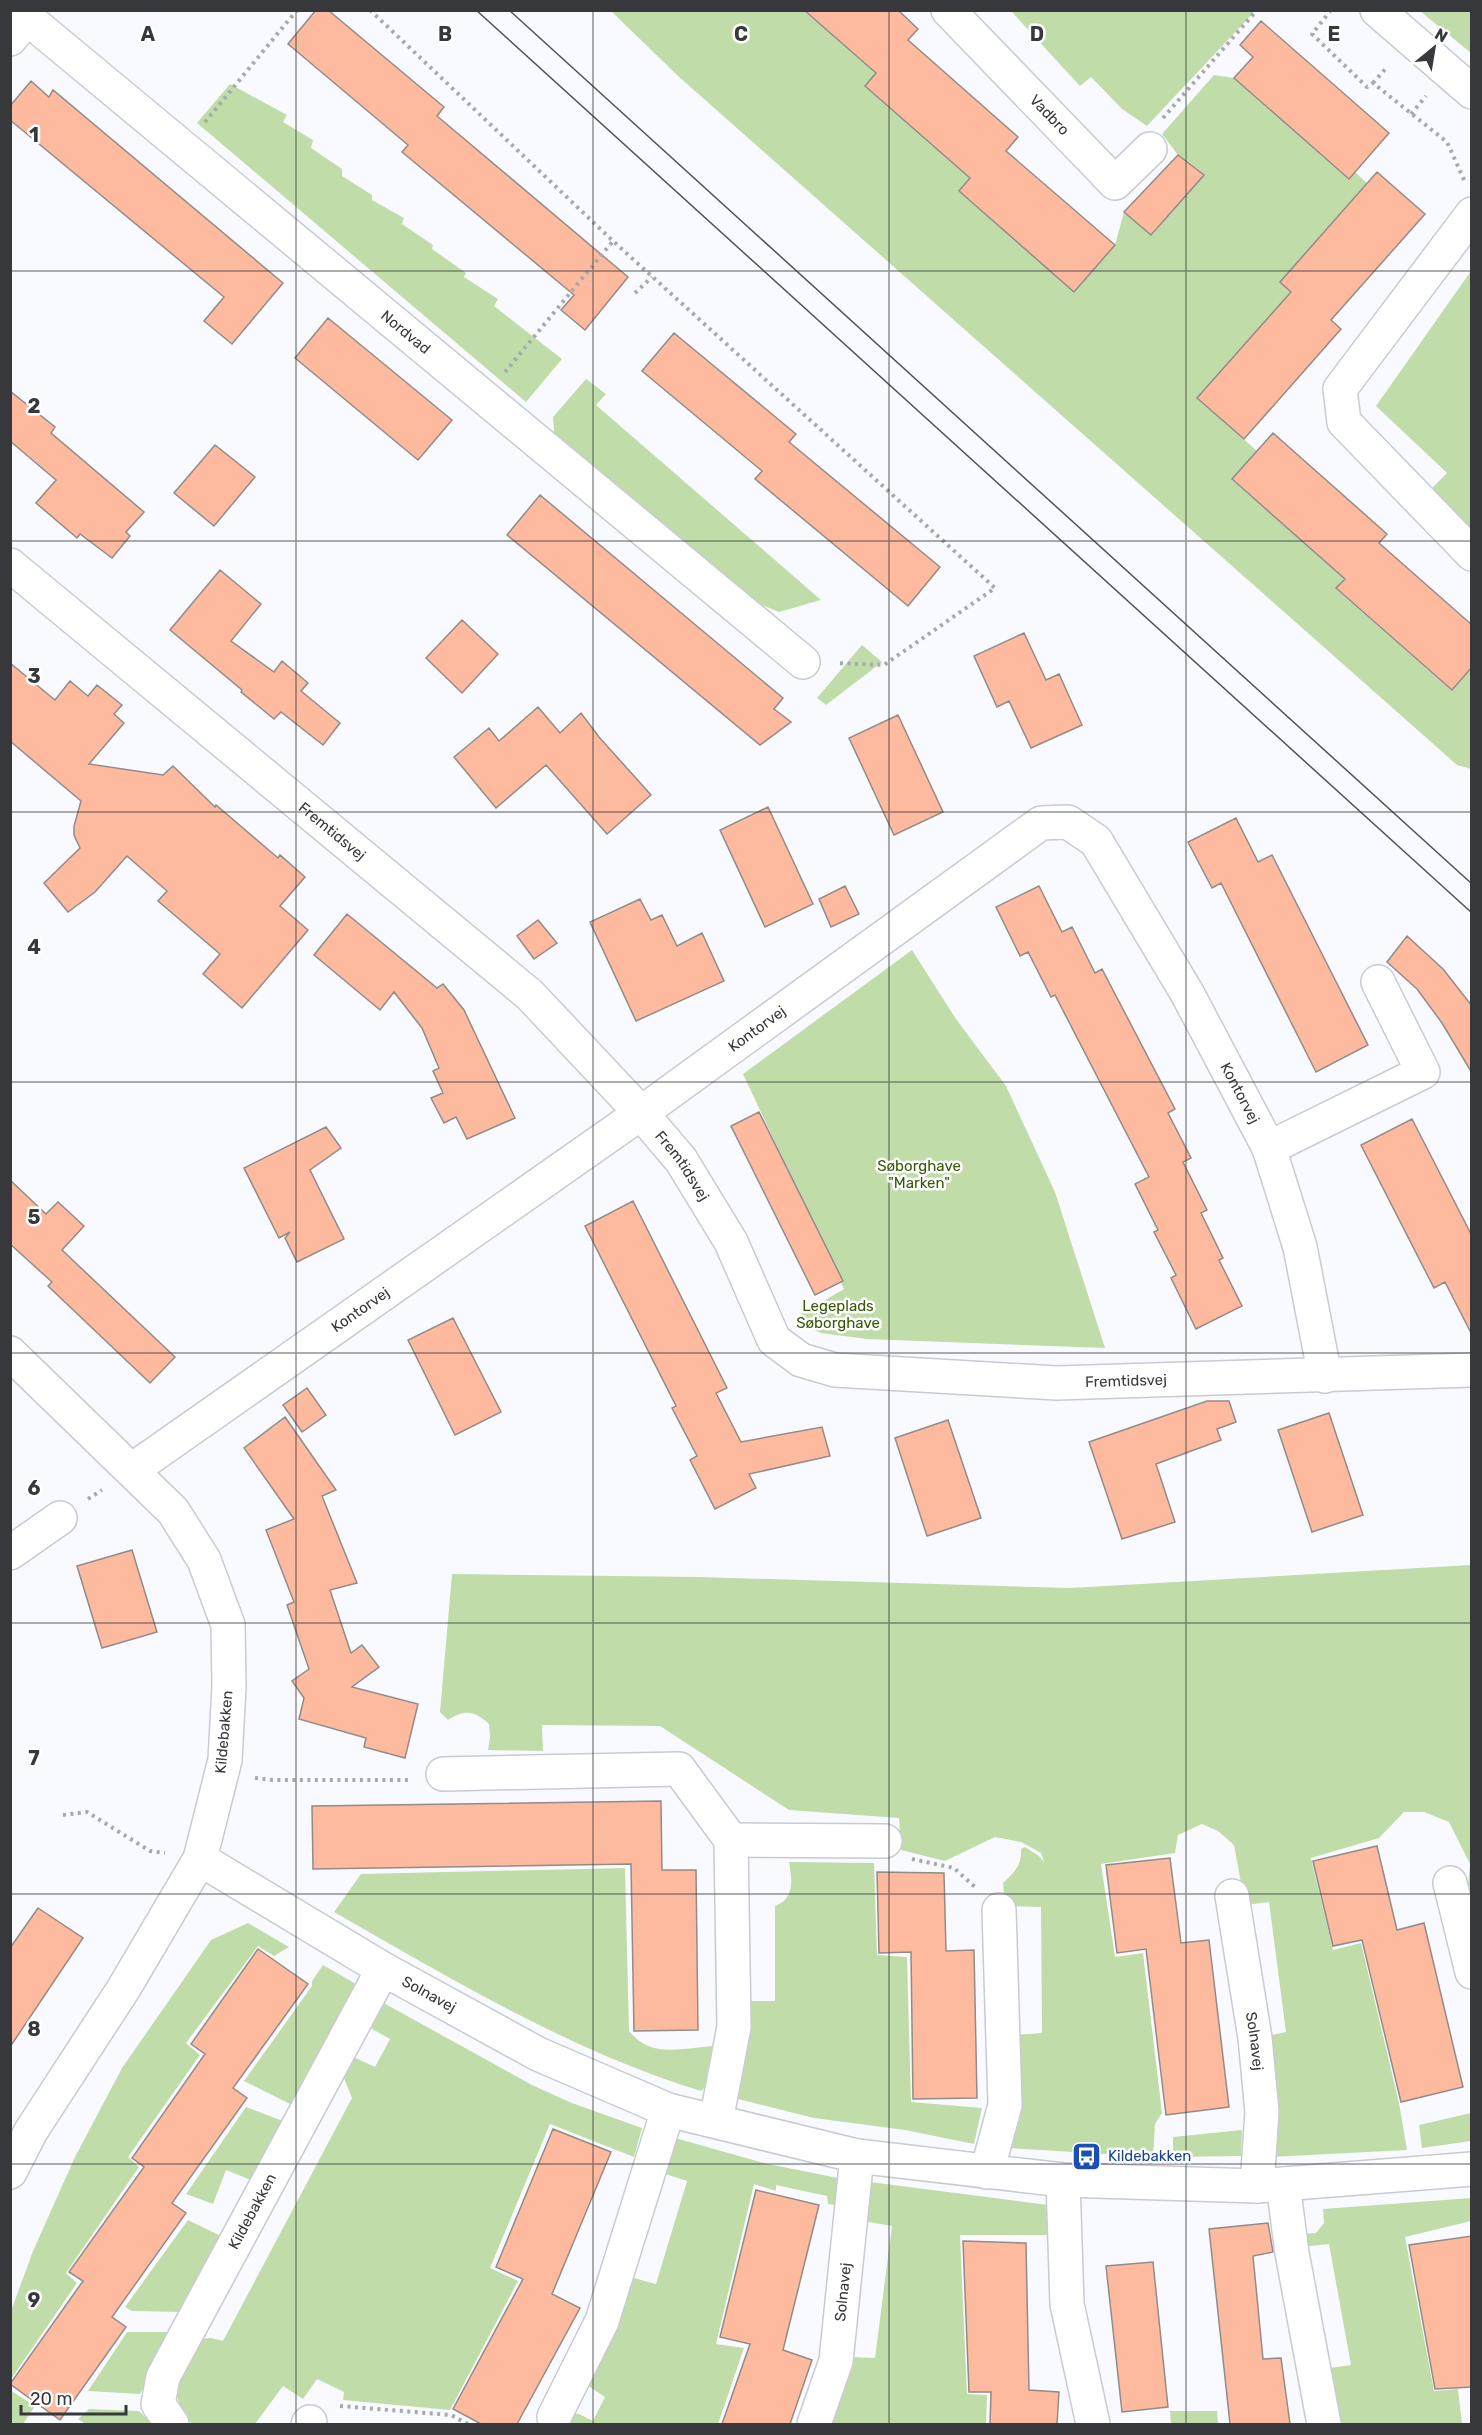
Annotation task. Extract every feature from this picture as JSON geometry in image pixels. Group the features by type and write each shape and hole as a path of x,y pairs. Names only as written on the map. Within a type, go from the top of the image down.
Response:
{"street":[{"name":"Vadbro","path":"948,10 1115,183 1150,149"},
{"path":"1378,11 1472,92"},
{"name":"Nordvad","path":"10,39 27,18 803,662"},
{"path":"1469,200 1340,388 1344,422 1472,554"},
{"name":"Fremtidsvej","path":"10,565 530,995 641,1113 681,1160 731,1242 774,1340 801,1360 836,1370 1057,1383 1472,1370"},
{"name":"Kontorvej","path":"132,1470 641,1113 1041,823 1068,822 1096,841 1187,993 1269,1149 1300,1247 1325,1376"},
{"path":"1269,1149 1423,1072 1378,982"},
{"name":"Kildebakken","path":"10,1353 173,1511 204,1560 228,1625 229,1687 225,1760 200,1859 124,1988 31,2131 10,2172"},
{"path":"10,1553 60,1518"},
{"path":"443,1774 679,1769 731,1840 734,2027 716,2121"},
{"path":"731,1840 885,1841"},
{"name":"Solnavej","path":"200,1859 383,1969 538,2054 668,2110 857,2156 1063,2180 1270,2185 1472,2169"},
{"path":"1450,1883 1472,1972"},
{"name":"Solnavej","path":"1232,1896 1255,2038 1270,2185 1292,2253 1324,2424"},
{"path":"987,2172 1005,2105 999,1910"},
{"name":"Kildebakken","path":"172,2424 158,2404 163,2377 383,1969"},
{"path":"554,2417 602,2320 668,2110"},
{"name":"Solnavej","path":"814,2424 836,2361 857,2156"},
{"path":"1063,2180 1067,2304 1093,2424"}],"path":[{"path":"184,148 297,10"},
{"path":"370,10 613,242 995,588 884,665 803,662"},
{"path":"1150,149 1148,135 1257,10"},
{"path":"1331,10 1312,34 1367,87 1373,83 1447,142 1469,200"},
{"path":"484,398 613,242"},
{"path":"634,293 652,276"},
{"path":"60,1518 132,1470"},
{"path":"221,1774 272,1780 431,1780 443,1774"},
{"path":"63,1815 87,1812 150,1851 200,1859"},
{"path":"885,1841 901,1857 954,1868 999,1910"},
{"path":"309,2423 338,2406 451,2415 468,2424"}],"green space":[{"path":"611,11 804,11 876,73 865,86 970,178 959,191 1074,291 1115,245 1124,212 1152,235 1203,175 1178,155 1162,134 1214,75 1234,78 1348,179 1355,172 1367,183 1280,282 1291,292 1197,398 1257,451 1232,480 1345,579 1336,589 1451,690 1471,667 1471,769 1457,765 678,76"},
{"path":"1011,11 1255,11 1147,126 1122,109 1091,77 1080,86"},
{"path":"1420,11 1471,11 1471,53"},
{"path":"230,84 287,115 283,122 313,140 311,148 342,169 342,176 372,195 372,200 404,218 402,224 433,245 432,249 466,273 464,277 498,299 494,306 562,359 526,402 197,123"},
{"path":"1471,271 1470,529 1432,488 1447,473 1376,406"},
{"path":"586,379 606,394 596,405 821,600 779,612 757,603 554,433 553,417"},
{"path":"862,645 882,662 826,705 817,698"},
{"name":"Søborghave \"Marken\"","path":"912,950 956,1019 1006,1086 1055,1192 1105,1348 867,1339 821,1333 807,1327 796,1317 844,1289 743,1074"},
{"path":"1471,1565 1471,1894 1467,1894 1470,1864 1449,1822 1424,1812 1404,1812 1379,1838 1311,1858 1333,1950 1361,1943 1399,2103 1407,2150 1270,2157 1261,2037 1286,2032 1269,1902 1245,1905 1234,1845 1218,1831 1202,1824 1178,1835 1175,1853 1101,1864 1115,1957 1143,1953 1162,2113 1155,2124 1153,2157 1008,2148 1012,2035 1042,2033 1041,1907 1005,1906 1003,1883 1017,1868 1021,1849 1025,1847 1044,1862 1041,1853 1021,1842 995,1837 945,1861 901,1850 899,1818 789,1810 660,1726 542,1725 543,1751 488,1750 489,1724 484,1720 474,1714 465,1713 448,1720 440,1712 452,1574 700,1577 1070,1588"},
{"path":"789,1862 874,1863 877,1955 907,1957 911,2102 982,2108 974,2144 905,2130 814,2118 734,2098 748,2001 775,2001 775,1906 786,1899 791,1888"},
{"path":"625,1868 629,2031 638,2040 657,2049 679,2050 713,2046 710,2083 701,2091 652,2075 558,2034 467,1988 334,1912 361,1874"},
{"path":"248,1923 289,1947 274,1956 258,1946 186,2043 200,2055 128,2157 139,2167 66,2273 77,2283 11,2379 11,2311 33,2251 75,2157 122,2068 211,1940"},
{"path":"323,1965 356,1984 292,2105 244,2081 312,1986 312,1981"},
{"path":"380,2001 532,2085 572,2103 642,2128 634,2157 550,2124 490,2268 518,2281 450,2410 343,2400 344,2392 317,2379 303,2399 283,2386 255,2424 192,2424 182,2411 177,2395 178,2379 185,2360 195,2345 202,2340 211,2338 223,2341 352,2098 340,2068 347,2054 375,2067 390,2039 363,2024"},
{"path":"246,2107 283,2121 251,2180 226,2170 213,2204 186,2194"},
{"path":"1471,2113 1471,2141 1422,2148 1419,2125"},
{"path":"1242,2130 1241,2156 1173,2157 1173,2137"},
{"path":"668,2136 768,2164 843,2179 842,2206 828,2204 827,2196 776,2185 776,2191 754,2184 716,2344 744,2348 718,2424 565,2424 571,2413 593,2421 605,2397 590,2387 586,2381 613,2338 630,2277 656,2284 687,2181 659,2172"},
{"path":"870,2182 1048,2205 1054,2235 960,2235 967,2394 987,2395 986,2424 828,2424 850,2357 875,2358 892,2226 863,2221"},
{"path":"1471,2198 1471,2221 1405,2237 1434,2391 1458,2389 1462,2424 1331,2424 1330,2368 1351,2365 1329,2244 1301,2247 1298,2234 1316,2233 1324,2223 1323,2209"},
{"path":"188,2220 223,2237 180,2312 132,2311 125,2307"},
{"path":"127,2332 171,2332 140,2394 88,2391"},
{"path":"10,2390 35,2406 23,2424 11,2424"},
{"path":"89,2409 139,2411 151,2423 86,2424 78,2419"},
{"path":"1170,2411 1217,2411 1218,2424 1171,2424"}],"building":[{"path":"316,10 328,10 444,107 437,116 628,277 585,330 561,310 574,295 402,152 408,145 288,44"},
{"path":"804,10 898,10 918,29 908,40 1018,137 1006,151 1115,245 1074,292 959,191 970,178 865,86 876,73"},
{"path":"1261,21 1389,133 1349,179 1234,78 1253,57 1240,45"},
{"path":"31,81 49,97 53,90 283,283 232,344 204,321 224,297 10,120 10,106"},
{"path":"1178,155 1204,175 1151,235 1124,212"},
{"path":"1377,172 1425,214 1331,320 1341,329 1244,439 1197,398 1291,292 1280,282"},
{"path":"328,318 452,420 418,460 295,358"},
{"path":"674,333 796,434 789,442 940,567 908,606 755,479 762,471 642,371"},
{"path":"10,391 55,427 51,433 144,512 126,532 130,536 112,558 80,534 77,538 36,503 56,480 10,441"},
{"path":"1273,433 1387,534 1379,543 1472,625 1472,667 1452,690 1336,588 1345,579 1232,479"},
{"path":"215,445 255,477 214,526 174,493"},
{"path":"540,495 783,698 774,709 791,722 760,745 507,535"},
{"path":"220,570 261,604 231,641 274,672 282,661 308,683 301,691 340,723 323,745 281,712 274,719 170,630"},
{"path":"462,620 498,654 462,693 426,658"},
{"path":"1024,633 1046,680 1059,674 1082,725 1031,748 1009,701 997,707 974,656"},
{"path":"10,663 55,700 70,681 88,696 97,685 122,705 114,714 124,723 89,764 163,775 173,766 215,807 216,805 278,858 280,855 305,877 280,906 308,930 242,1008 203,974 220,954 158,901 167,891 127,856 95,892 68,912 44,883 80,848 74,835 74,826 81,801 10,741"},
{"path":"538,707 560,733 581,713 599,737 651,795 607,834 546,765 496,808 454,757 489,728 499,741"},
{"path":"898,715 943,812 894,835 849,738"},
{"path":"768,807 813,904 765,927 720,830"},
{"path":"1236,818 1258,862 1272,855 1368,1045 1316,1072 1221,883 1212,888 1188,842"},
{"path":"845,886 859,914 831,927 819,899"},
{"path":"1039,886 1062,932 1072,927 1095,973 1102,969 1175,1109 1168,1113 1191,1158 1183,1162 1207,1210 1201,1213 1223,1258 1219,1260 1242,1306 1196,1329 1171,1278 1176,1275 1154,1232 1158,1230 1135,1184 1149,1177 1055,995 1051,997 1028,952 1020,956 996,907"},
{"path":"640,899 651,920 662,915 677,946 702,933 724,981 636,1021 590,922"},
{"path":"347,914 437,988 443,984 464,1010 515,1118 467,1139 456,1117 444,1123 431,1098 443,1093 433,1071 439,1068 422,1028 394,992 380,1010 314,955"},
{"path":"538,920 557,943 534,959 517,936"},
{"path":"1407,936 1443,969 1472,1006 1472,1073 1442,1023 1417,989 1387,962"},
{"path":"759,1112 843,1281 815,1295 731,1126"},
{"path":"1412,1119 1472,1236 1472,1335 1445,1282 1434,1288 1361,1145"},
{"path":"326,1127 341,1148 310,1170 344,1239 297,1262 285,1238 290,1232 279,1238 244,1168"},
{"path":"10,1180 46,1214 58,1202 84,1226 62,1250 175,1357 150,1383 48,1286 52,1282 10,1244"},
{"path":"633,1201 727,1388 716,1393 741,1442 822,1427 830,1456 749,1474 756,1488 715,1509 690,1460 697,1456 672,1408 676,1406 585,1226"},
{"path":"453,1318 501,1412 455,1435 408,1340"},
{"path":"307,1388 326,1415 302,1432 283,1405"},
{"path":"1207,1401 1229,1401 1236,1422 1217,1429 1221,1440 1156,1464 1175,1522 1122,1539 1089,1442"},
{"path":"1329,1413 1363,1515 1312,1532 1278,1430"},
{"path":"285,1417 336,1490 322,1496 357,1583 330,1590 351,1653 362,1645 379,1667 352,1687 418,1704 405,1758 364,1747 366,1738 299,1719 304,1698 292,1681 309,1669 287,1605 294,1602 266,1530 294,1519 244,1448"},
{"path":"948,1420 981,1518 927,1536 895,1438"},
{"path":"132,1550 157,1632 102,1648 77,1566"},
{"path":"661,1801 662,1870 696,1870 698,2030 634,2031 631,1864 313,1869 312,1806"},
{"path":"1377,1846 1397,1930 1424,1923 1463,2087 1401,2102 1362,1940 1333,1946 1313,1861"},
{"path":"1170,1858 1181,1943 1209,1940 1229,2107 1166,2115 1146,1949 1117,1953 1106,1865"},
{"path":"877,1872 944,1873 946,1951 974,1950 977,2098 913,2099 911,1952 879,1953"},
{"path":"38,1908 83,1938 10,2047 10,1948"},
{"path":"258,1949 308,1984 233,2088 247,2098 172,2203 186,2213 112,2317 126,2327 60,2420 10,2384 83,2281 69,2272 144,2167 132,2158 205,2054 191,2044"},
{"path":"553,2129 611,2152 552,2294 580,2308 517,2424 481,2424 453,2409 523,2279 496,2267"},
{"path":"756,2190 819,2205 783,2350 812,2360 790,2424 722,2424 750,2344 720,2337"},
{"path":"1268,2223 1273,2252 1253,2256 1263,2359 1281,2358 1290,2424 1230,2424 1209,2229"},
{"path":"1472,2236 1472,2387 1435,2389 1409,2245"},
{"path":"963,2241 1026,2243 1029,2390 1059,2392 1057,2424 990,2424 991,2392 969,2392"},
{"path":"1153,2262 1168,2407 1122,2412 1106,2266"}],"tram line":[{"path":"476,10 1472,913"},
{"path":"509,10 1472,884"}],"place":[{"name":"Kildebakken","path":"1087,2156"}],"park label":[{"name":"Legeplads Søborghave","path":"838,1314"}]}
